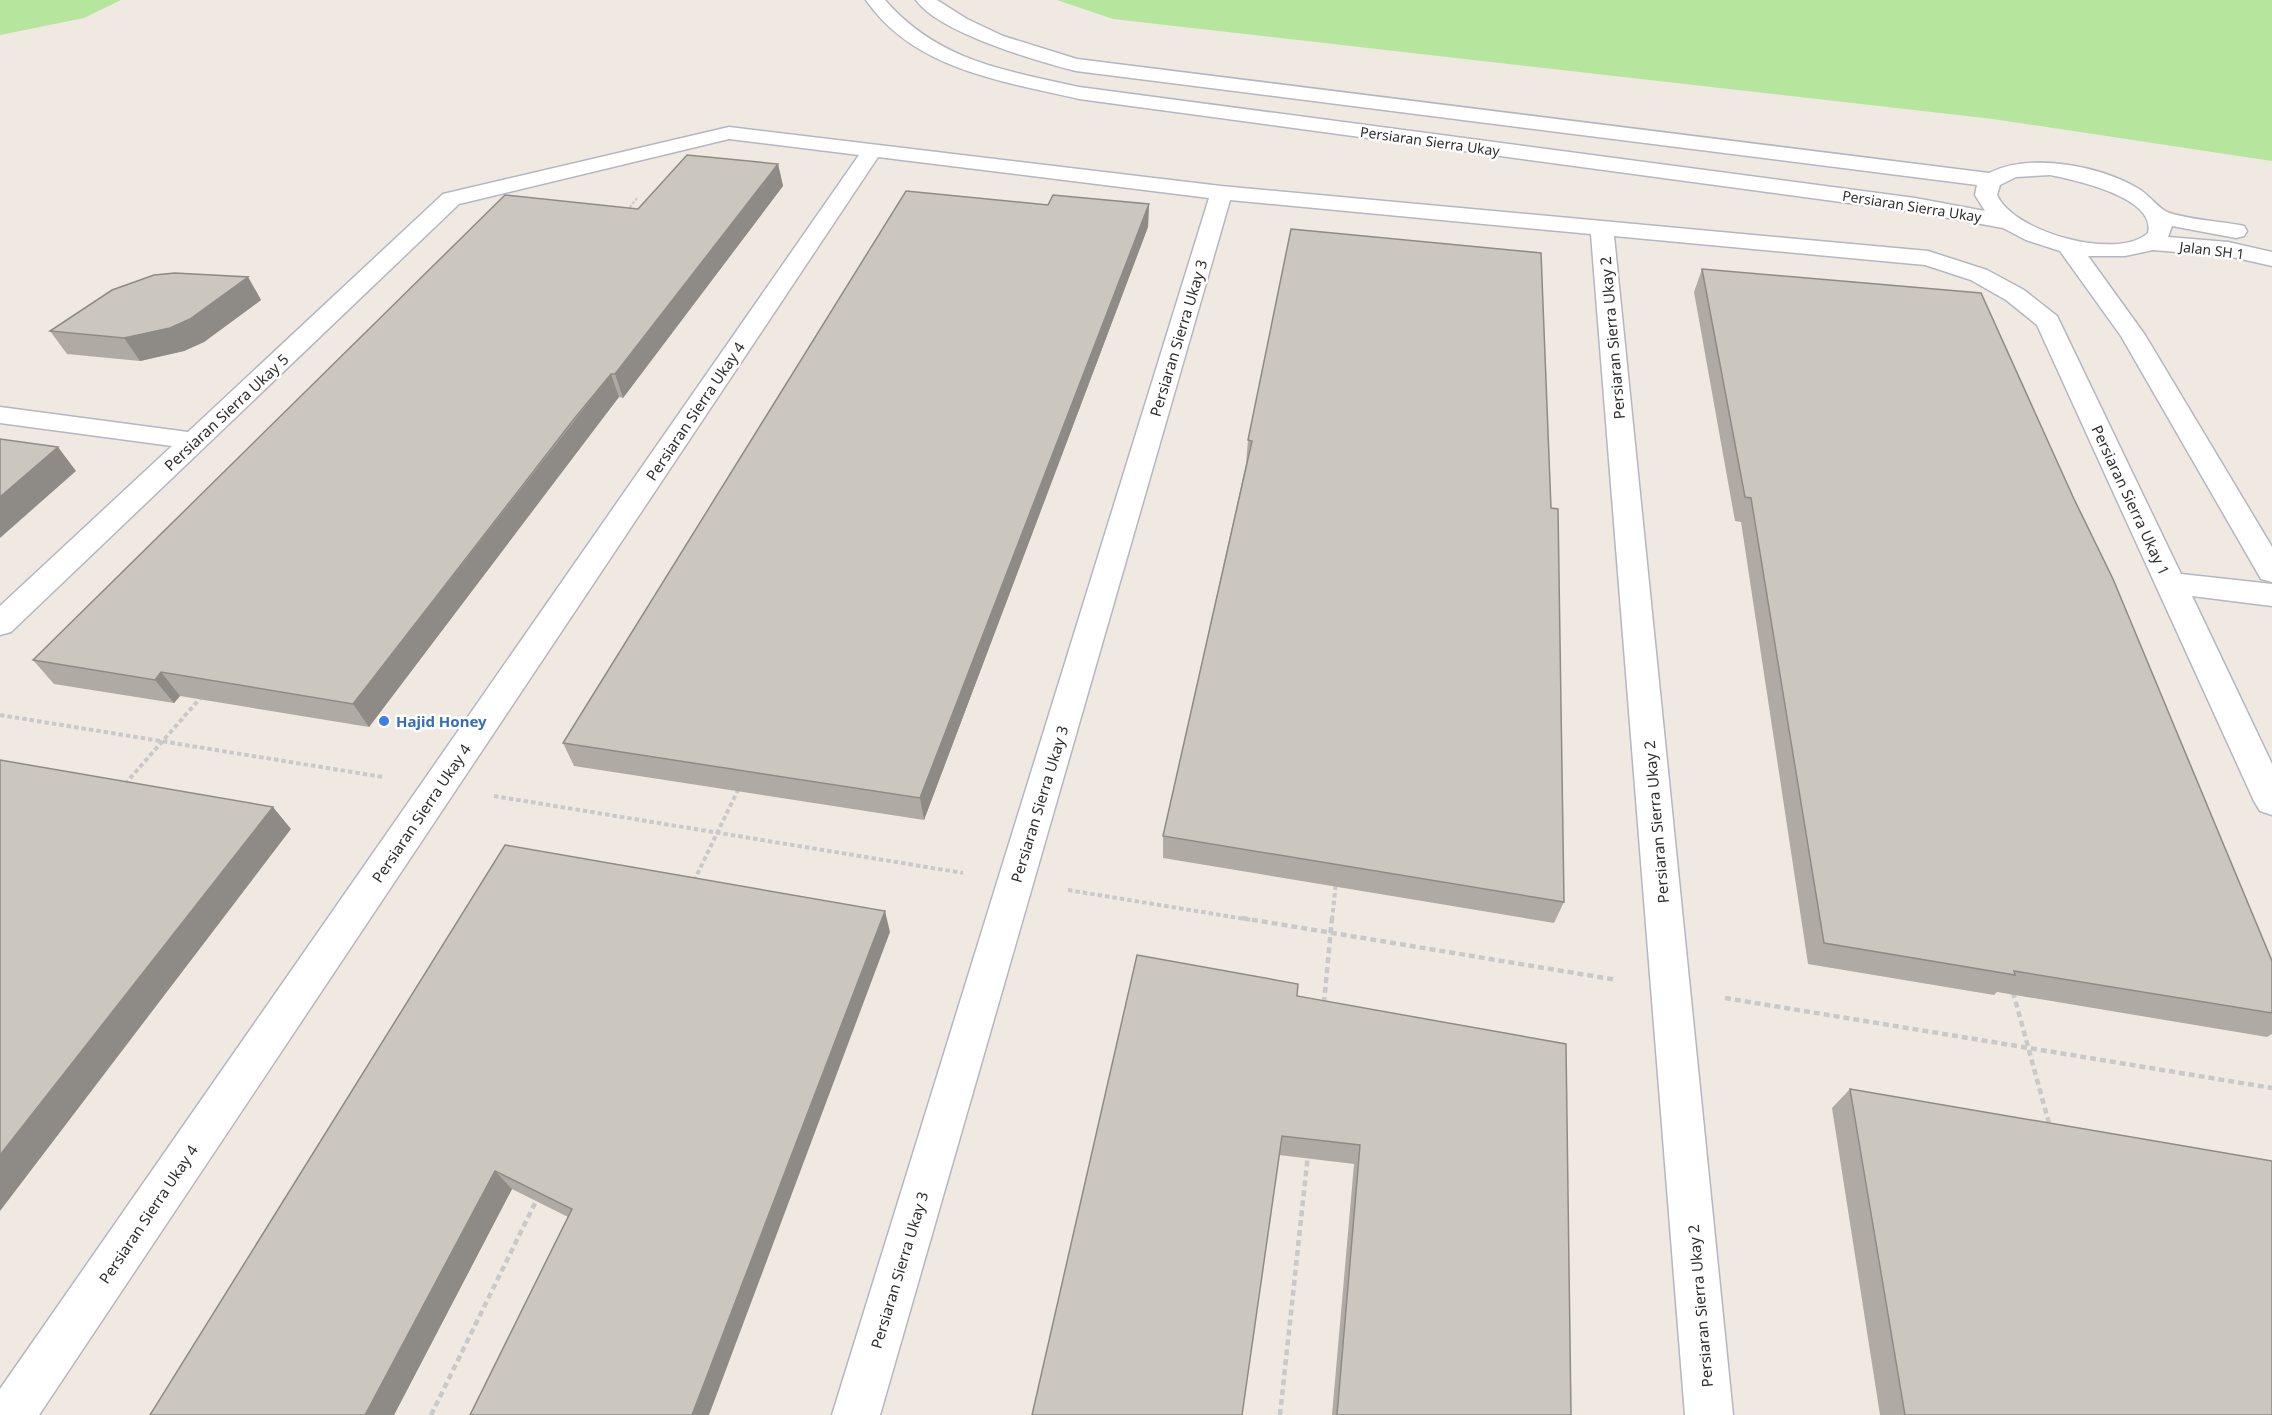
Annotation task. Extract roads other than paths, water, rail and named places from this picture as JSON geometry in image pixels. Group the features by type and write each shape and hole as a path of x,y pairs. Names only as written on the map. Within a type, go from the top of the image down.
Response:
{"street":[{"name":"Persiaran Sierra Ukay","path":"875,0 894,23 930,49 985,69 1078,93 1904,204 2008,222"},
{"name":"Persiaran Sierra Ukay","path":"925,0 971,31 1020,50 1076,65 1991,180"},
{"name":"Persiaran Sierra Ukay 1","path":"451,199 729,133 1221,193 1928,258 1988,280 2015,295 2048,321 2272,801"},
{"name":"Persiaran Sierra Ukay 4","path":"11,1415 872,150"},
{"path":"2008,222 1994,210 1987,200 1986,189 1991,180 2006,173 2025,170 2077,173 2128,191 2147,204 2158,217 2161,227 2158,236 2151,243"},
{"name":"Persiaran Sierra Ukay 3","path":"856,1415 1221,193"},
{"name":"Persiaran Sierra Ukay 5","path":"0,624 451,199"},
{"name":"Jalan SH 1","path":"2158,217 2272,237"},
{"name":"Jalan SH 1","path":"2008,222 2024,231 2067,245 2115,250 2135,248 2151,243 2228,249 2272,259"},
{"name":"Persiaran Sierra Ukay 2","path":"1602,228 1710,1415"},
{"path":"2067,245 2133,335 2272,572"},
{"path":"0,415 195,441"},
{"path":"2170,583 2272,595"}],"place":[{"name":"Hajid Honey","path":"384,721"}]}
